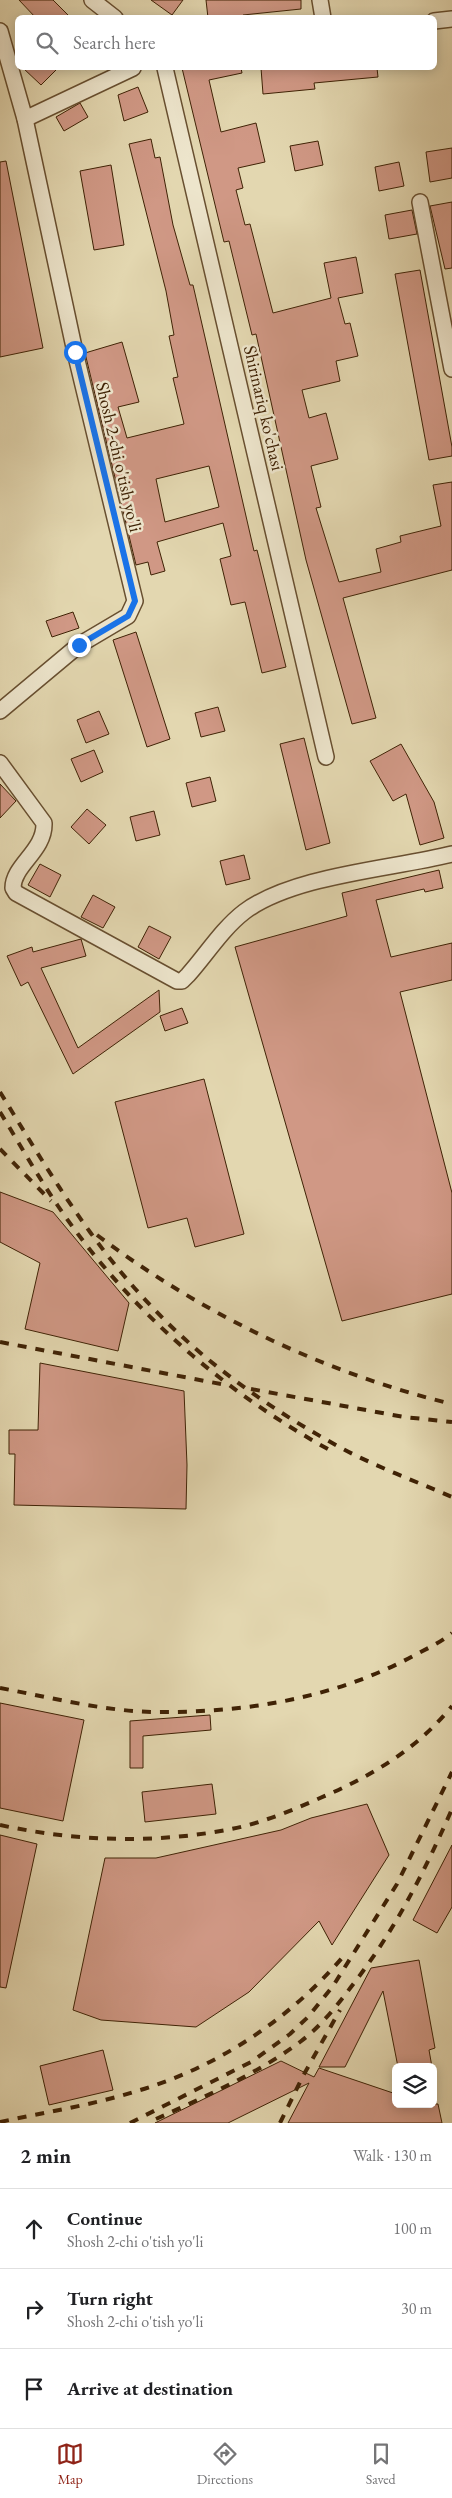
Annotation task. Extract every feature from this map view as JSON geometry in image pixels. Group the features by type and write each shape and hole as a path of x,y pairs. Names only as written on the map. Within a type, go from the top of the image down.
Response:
{"street":[{"path":"92,0 110,15"},
{"path":"320,0 322,15"},
{"path":"437,21 452,19"},
{"name":"Shosh 2-chi o'tish yo'li","path":"0,31 25,119 75,352 135,601 128,616 79,645 0,712"},
{"path":"25,119 129,70"},
{"name":"Shirinariq ko'chasi","path":"165,70 326,757"},
{"path":"420,202 452,369"},
{"path":"0,764 44,823 40,843 14,879 13,888 21,897 173,979 182,981 232,923 259,903 290,889 359,872 452,854"}],"building":[{"path":"19,0 53,0 68,15 33,15"},
{"path":"151,0 183,0 172,15"},
{"path":"206,0 301,0 301,9 243,15 208,15"},
{"path":"25,70 56,70 41,85"},
{"path":"182,70 241,70 242,73 209,80 221,132 256,123 265,162 238,168 243,188 236,190 245,225 250,224 273,313 331,298 324,263 356,257 363,293 338,298 345,324 350,323 358,356 336,361 340,381 302,390 309,418 326,413 338,459 311,466 321,507 316,508 339,582 381,572 376,549 401,542 400,536 441,526 433,485 452,482 452,570 343,598 376,718 352,724 306,560 256,334 252,335 229,241 224,242"},
{"path":"261,70 377,70 378,77 314,83 315,89 263,94"},
{"path":"138,87 148,112 124,121 118,95"},
{"path":"80,103 88,117 64,131 56,117"},
{"path":"151,139 155,158 160,157 173,225 190,285 193,285 254,551 257,550 286,667 262,673 245,602 231,605 220,559 231,556 223,523 157,542 165,571 151,575 148,562 136,565 85,353 122,342 139,402 118,407 127,438 184,424 173,378 178,377 169,336 174,335 166,291 129,144","holes":["209,466 219,507 165,522 156,479"]},
{"path":"318,141 323,165 295,171 290,146"},
{"path":"452,148 452,178 430,182 426,152"},
{"path":"6,161 43,348 0,357 0,162"},
{"path":"399,162 404,186 379,191 375,167"},
{"path":"111,165 124,245 94,250 80,171"},
{"path":"452,202 452,268 445,269 430,206"},
{"path":"412,210 417,234 389,239 385,215"},
{"path":"420,270 452,447 452,456 429,460 395,274"},
{"path":"73,612 79,628 52,637 46,621"},
{"path":"136,632 170,739 147,747 113,640"},
{"path":"218,707 225,731 201,737 195,713"},
{"path":"99,711 109,734 86,743 77,720"},
{"path":"304,738 330,843 306,850 280,744"},
{"path":"401,744 434,802 444,838 420,845 406,794 393,801 370,761"},
{"path":"94,750 103,772 81,782 71,759"},
{"path":"210,777 216,801 192,807 186,783"},
{"path":"0,784 16,801 0,818"},
{"path":"87,809 106,825 89,844 71,827"},
{"path":"154,811 160,835 136,841 130,817"},
{"path":"244,855 250,879 226,885 220,861"},
{"path":"40,864 61,875 50,897 28,885"},
{"path":"439,870 443,888 425,892 424,889 376,900 391,957 452,943 452,980 400,992 452,1193 452,1294 342,1321 235,947 347,916 342,893"},
{"path":"93,895 115,907 103,928 81,917"},
{"path":"149,926 171,937 159,959 138,947"},
{"path":"81,939 86,956 41,968 78,1048 159,990 160,1012 73,1074 28,982 21,986 7,956 32,947 33,952"},
{"path":"182,1008 188,1023 165,1031 160,1016"},
{"path":"204,1079 244,1234 195,1247 187,1218 148,1228 115,1102"},
{"path":"0,1192 53,1212 129,1303 118,1351 25,1329 40,1263 0,1242"},
{"path":"40,1363 184,1391 187,1465 186,1509 14,1505 15,1454 9,1454 9,1430 38,1430"},
{"path":"0,1703 84,1720 63,1821 0,1808"},
{"path":"210,1715 211,1730 143,1736 143,1768 130,1768 130,1721"},
{"path":"212,1784 216,1814 145,1822 142,1792"},
{"path":"367,1804 389,1855 332,1945 319,1921 249,1992 196,2027 101,2020 73,2010 105,1858 156,1858 281,1830 311,1818"},
{"path":"0,1835 37,1844 6,1988 0,1987"},
{"path":"452,1845 452,1907 437,1933 413,1920"},
{"path":"419,1960 435,2048 429,2050 431,2063 397,2063 383,1991 345,2067 319,2067 371,1968"},
{"path":"103,2050 113,2090 49,2105 40,2066"},
{"path":"281,2061 314,2077 319,2068 392,2093 392,2108 437,2108 438,2104 442,2123 288,2123 309,2083 228,2123 155,2123"}],"railway":[{"path":"0,1092 70,1204 109,1258 153,1308 194,1347 262,1400 334,1444 363,1459 452,1497"},
{"path":"0,1112 58,1206 86,1244 148,1314 182,1346 255,1404 335,1453"},
{"path":"0,1149 51,1201"},
{"path":"97,1235 137,1264 179,1290 266,1338 357,1376 452,1404"},
{"path":"0,1342 226,1385"},
{"path":"251,1389 404,1417 452,1422"},
{"path":"0,1688 82,1704 144,1712 229,1709 292,1699 324,1692 354,1682 413,1656 438,1643 452,1633"},
{"path":"0,1825 56,1835 141,1839 198,1834 252,1824 290,1811 327,1795 379,1768 411,1747 452,1706"},
{"path":"130,2123 251,2062 290,2034 308,2017 333,1986 397,1884 452,1772"},
{"path":"156,2119 230,2084 266,2064 300,2042 321,2023 340,2002 381,1945 419,1879 452,1809"},
{"path":"0,2122 120,2096 167,2081 197,2068 225,2054 278,2018 303,1998 347,1952"},
{"path":"280,2123 303,2076 340,2010"}],"route":[{"path":"75,352 135,601 135,605 128,616 99,631 79,645"}]}
